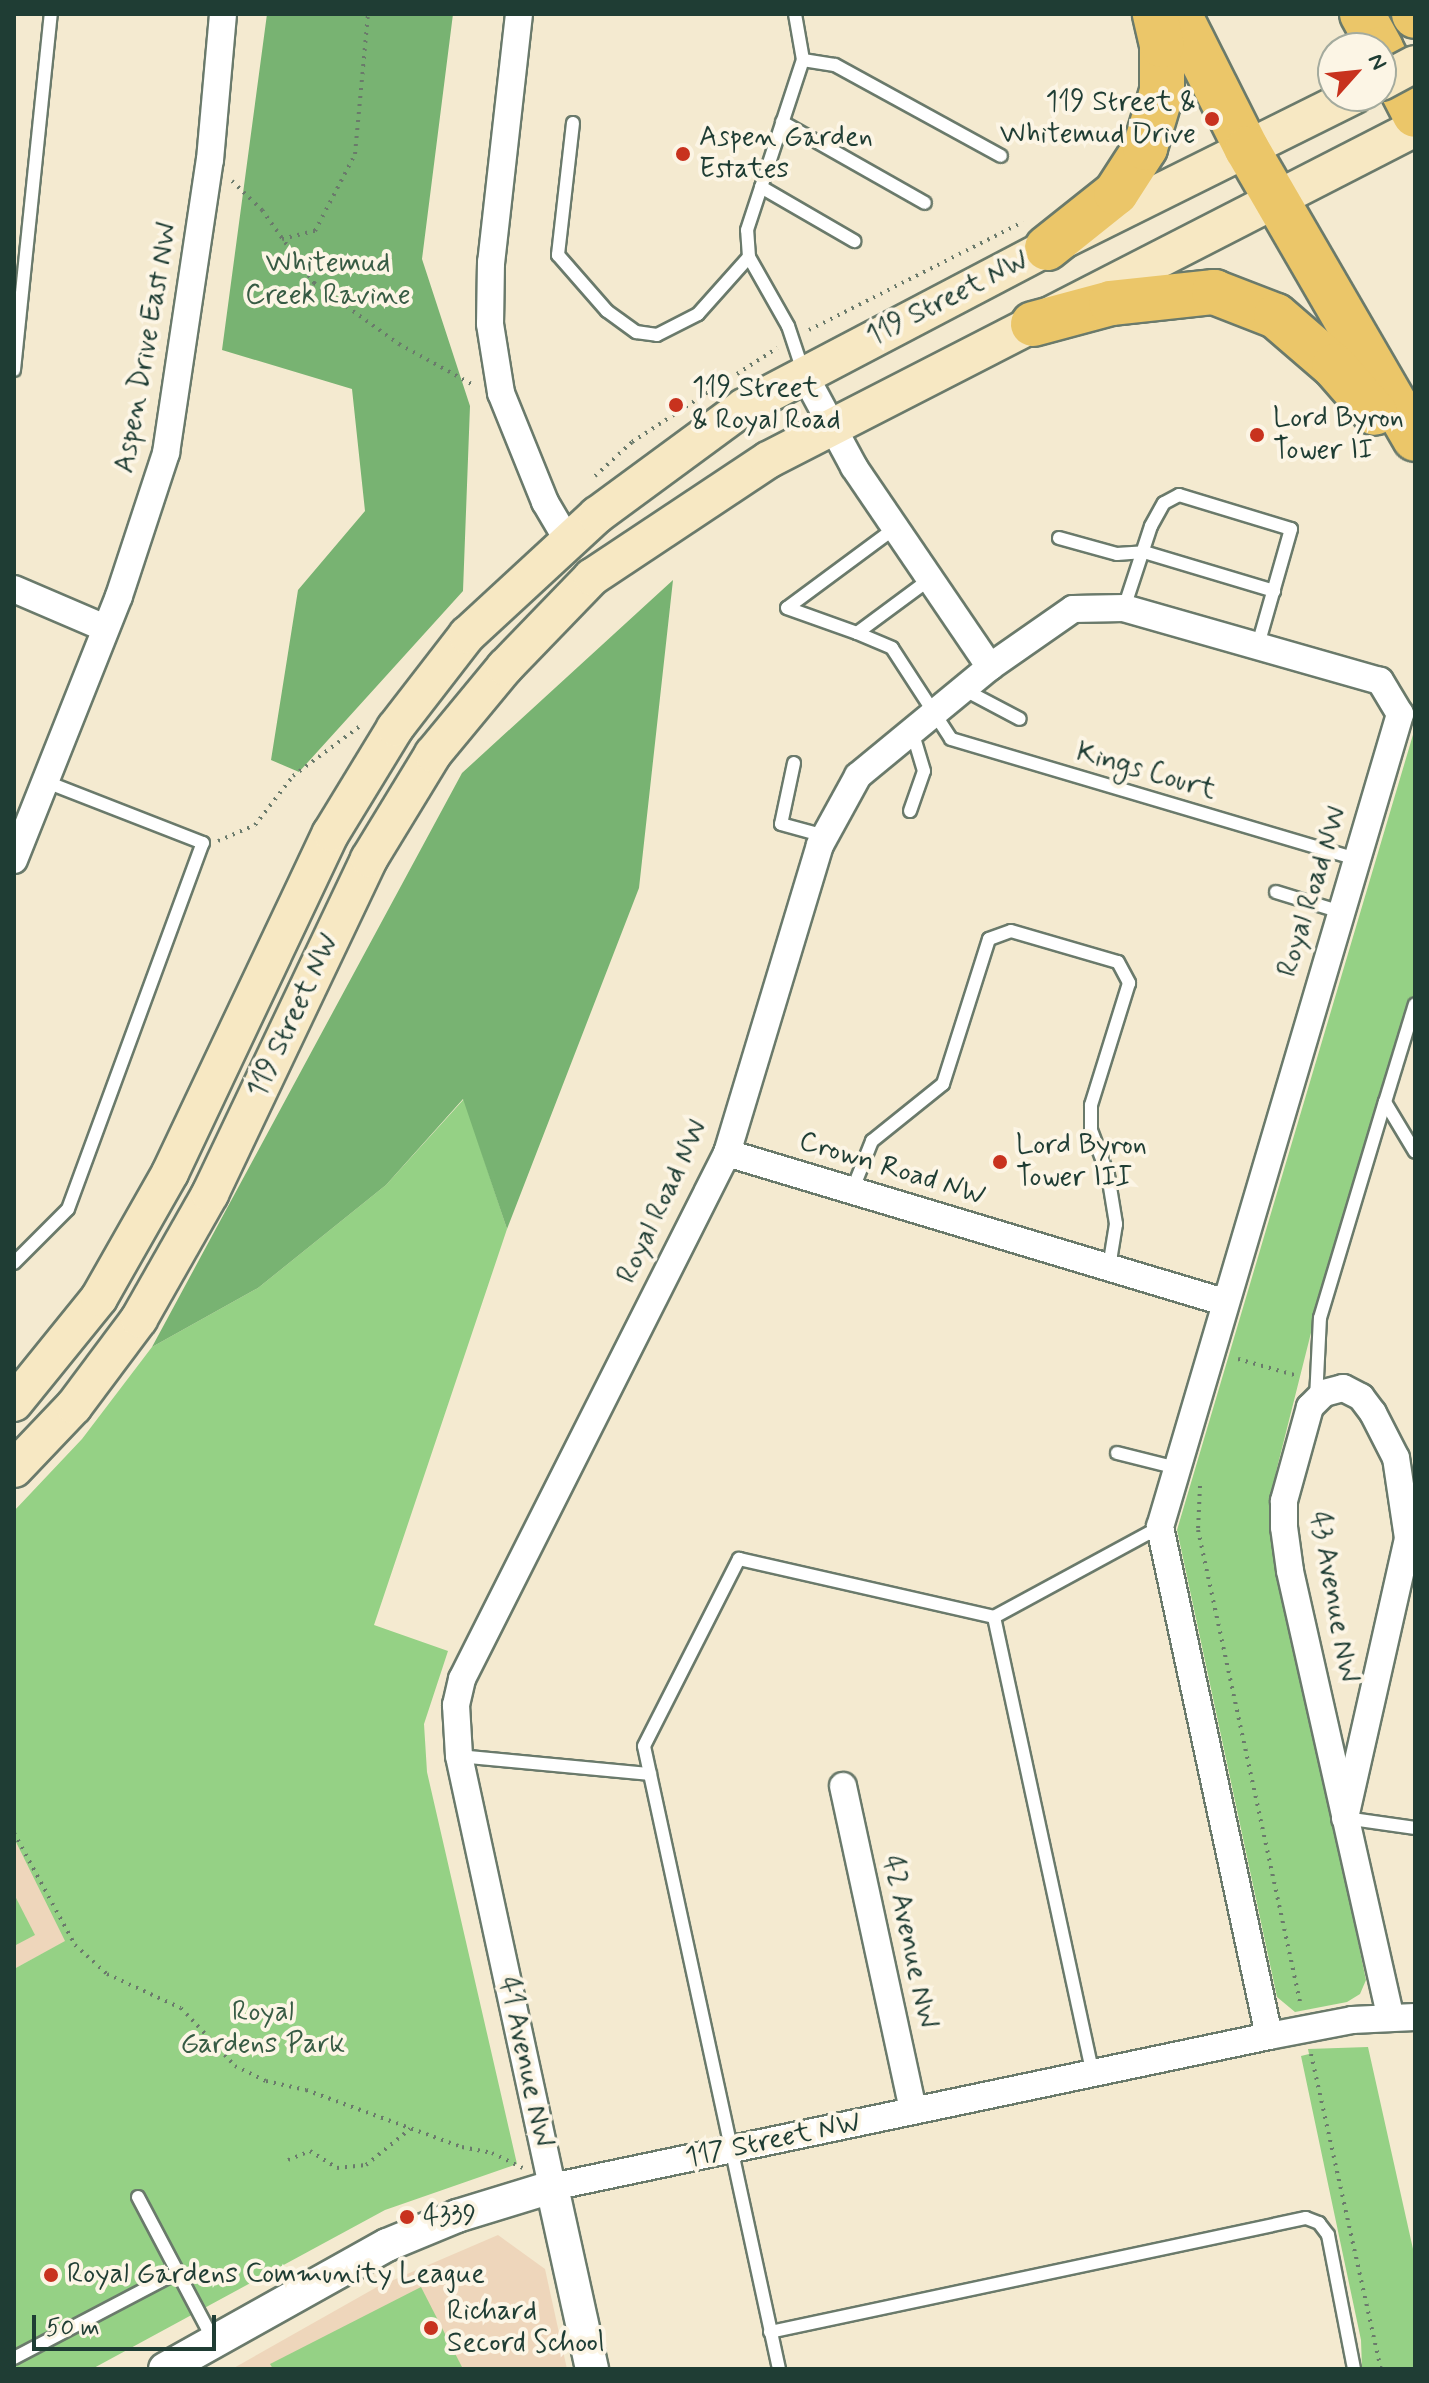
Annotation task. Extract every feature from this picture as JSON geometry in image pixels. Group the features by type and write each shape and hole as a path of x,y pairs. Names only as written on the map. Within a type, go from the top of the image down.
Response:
{"highway":[{"path":"1047,248 1116,193 1145,148 1162,91 1155,14"},
{"path":"1179,14 1247,149 1415,439"},
{"path":"1362,14 1372,32"},
{"path":"1397,80 1415,115"},
{"path":"1033,324 1166,294 1214,292 1236,299 1276,316 1307,340 1415,458"}],"main road":[{"path":"1397,74 1415,64"},
{"name":"119 Street NW","path":"14,1403 99,1298 163,1186 331,833 395,728 467,635 568,541 655,469 744,407 1047,248 1321,112"},
{"name":"119 Street NW","path":"14,1469 74,1406 139,1319 210,1194 369,859 433,754 505,667 592,577 680,513 832,427 1415,128"}],"street":[{"name":"Aspen Drive East NW","path":"14,860 105,628 166,453 210,160 223,14"},
{"path":"519,14 491,262 490,324 501,393 545,502 592,577"},
{"path":"804,374 832,427 895,528 990,667"},
{"path":"14,589 105,628"},
{"name":"Royal Road NW","path":"459,1756 456,1705 462,1679 727,1153 825,836 858,776 990,667 1073,609 1124,608 1380,681 1400,714 1160,1527"},
{"name":"Crown Road NW","path":"727,1153 1224,1302"},
{"name":"43 Avenue NW","path":"1345,1818 1404,1561 1407,1509 1396,1458 1361,1397 1343,1388 1316,1400 1288,1479 1284,1527 1345,1818 1402,2017"},
{"path":"1160,1527 1269,2036"},
{"name":"41 Avenue NW","path":"459,1756 592,2369"},
{"name":"42 Avenue NW","path":"843,1786 913,2111"},
{"name":"117 Street NW","path":"165,2369 387,2245 457,2216 552,2187 1269,2036 1402,2017"}],"lane":[{"path":"14,370 51,14"},
{"path":"795,14 803,60 747,230 749,257 788,326 804,374"},
{"path":"803,60 835,65 1001,156"},
{"path":"782,122 925,203"},
{"path":"573,123 558,255 607,311 636,332 657,335 698,314 749,257"},
{"path":"761,187 854,241"},
{"path":"1124,608 1164,503 1179,495 1291,529 1257,648"},
{"name":"Kings Court","path":"895,528 787,608 892,648 951,739 1357,859"},
{"path":"1059,538 1117,554 1144,552 1274,591"},
{"path":"857,633 930,579"},
{"path":"963,689 1020,719"},
{"path":"910,811 924,771 912,731"},
{"path":"794,763 781,824 825,836"},
{"path":"14,1263 68,1209 203,843 44,781"},
{"path":"1276,892 1341,912"},
{"path":"852,1191 872,1141 943,1084 989,939 1011,931 1118,962 1129,983 1091,1105 1091,1130 1108,1175 1116,1224 1109,1267"},
{"path":"1316,1400 1320,1318 1415,1004"},
{"path":"1385,1102 1415,1152"},
{"path":"1117,1453 1177,1468"},
{"path":"779,2369 644,1746 739,1559 994,1617 1160,1527"},
{"path":"994,1617 1093,2074"},
{"path":"459,1756 650,1774"},
{"path":"1345,1818 1415,1828"},
{"path":"138,2197 214,2341"},
{"path":"770,2332 1306,2218 1319,2223 1330,2242 1354,2369"},
{"path":"14,2358 178,2272"}],"path":[{"path":"282,239 315,231 355,154 368,14"},
{"path":"210,160 262,210 314,283 335,300 479,389"},
{"path":"203,843 225,840 255,825 293,776 331,743 369,721"},
{"path":"1234,1373 1242,1344"},
{"path":"1238,1359 1298,1376"},
{"path":"1204,1473 1197,1506 1198,1530 1301,2002"},
{"path":"14,1833 62,1928 107,1974 181,2008 235,2066 410,2129 492,2153 552,2187"},
{"path":"1311,2051 1381,2369"},
{"path":"288,2160 310,2151 337,2168 366,2165 410,2129"}],"shaded area":[{"path":"14,1838 66,1941 14,1969"},
{"name":"Richard Secord School","path":"498,2235 545,2269 567,2369 232,2369 377,2287"}],"green space":[{"name":"Whitemud Creek Ravine","path":"267,14 453,14 422,259 470,406 463,591 299,772 271,760 298,590 365,511 352,389 222,350"},
{"path":"673,580 639,888 507,1229 463,1099 386,1185 258,1288 152,1347 462,773"},
{"path":"1415,728 1415,1000 1317,1309 1276,1472 1272,1530 1366,1980 1360,1994 1347,2002 1295,2012 1277,1997 1177,1530"},
{"name":"Royal Gardens Park","path":"464,1099 507,1229 374,1625 448,1651 424,1724 427,1772 517,2164 385,2210 92,2369 14,2369 14,1969 65,1941 14,1838 14,1511 82,1439 152,1347 258,1288 386,1185"},
{"path":"14,1894 35,1935 14,1946"},
{"path":"1368,2047 1415,2258 1415,2369 1362,2369 1361,2340 1301,2056 1309,2054 1308,2049"},
{"path":"421,2287 463,2369 273,2369 270,2364"}],"place":[{"name":"119 Street & Whitemud Drive","path":"1212,119"},
{"name":"Aspen Garden Estates","path":"683,154"},
{"name":"119 Street & Royal Road","path":"676,405"},
{"name":"Lord Byron Tower II","path":"1257,435"},
{"name":"Lord Byron Tower III","path":"1000,1162"},
{"name":"4339","path":"407,2217"},
{"name":"Royal Gardens Community League","path":"51,2275"},
{"name":"Richard Secord School","path":"431,2328"}]}
